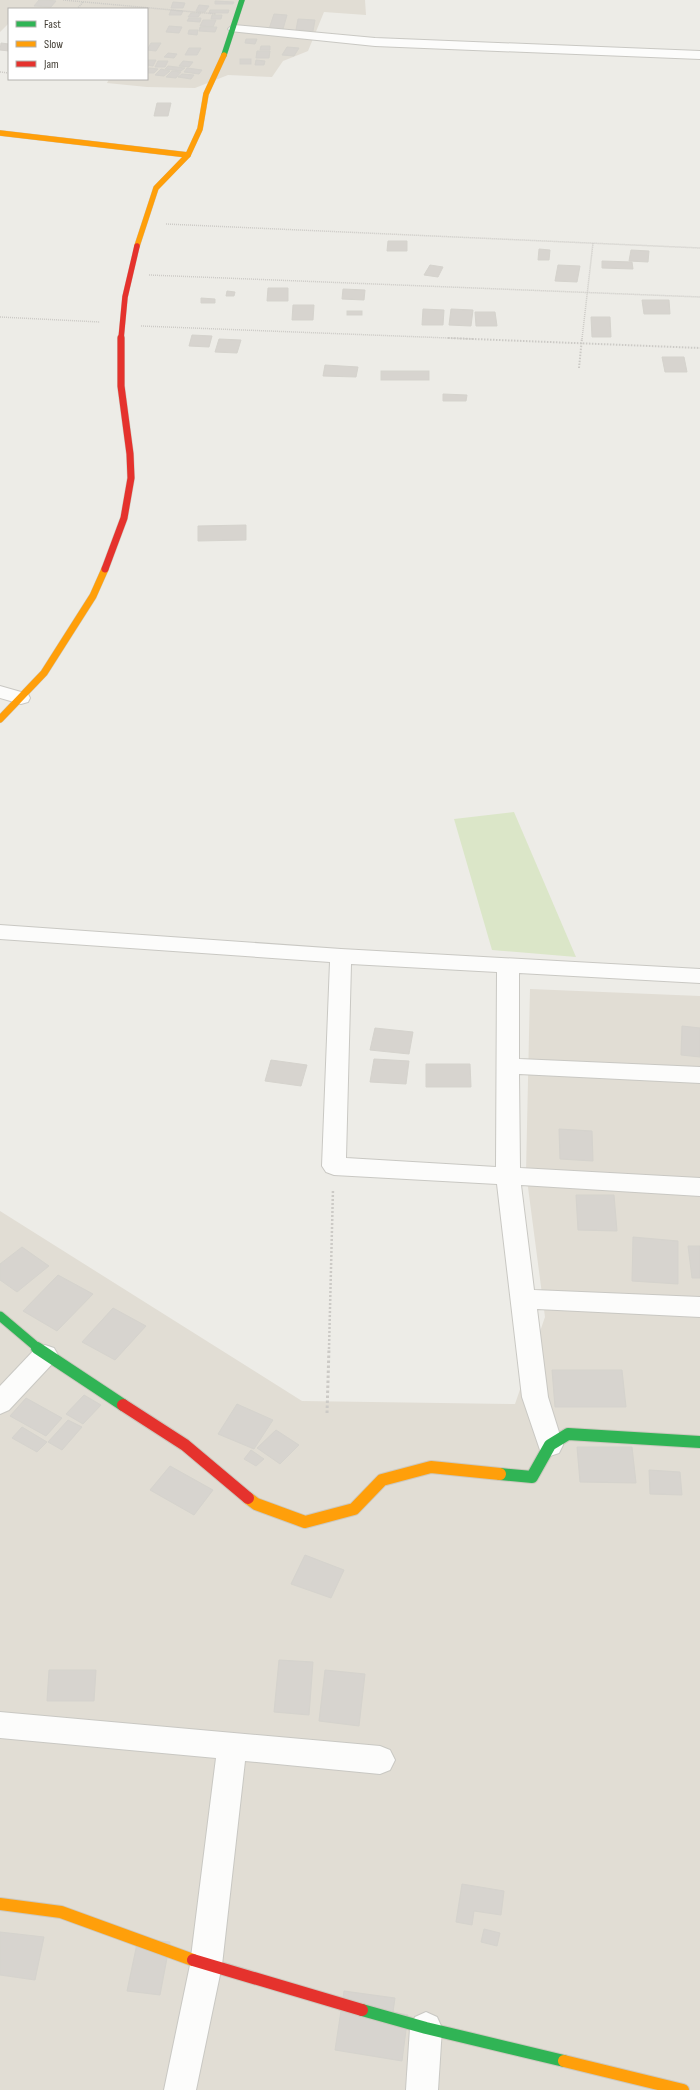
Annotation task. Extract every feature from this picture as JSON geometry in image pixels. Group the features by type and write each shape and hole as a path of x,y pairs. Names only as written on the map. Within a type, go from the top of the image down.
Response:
{"street":[{"path":"0,719 44,673 93,596 121,532 128,495 131,465 121,386 121,324 128,274 143,223 156,188 188,155 200,129 206,94 221,63 230,35 234,29 242,0"},
{"path":"234,29 375,42 700,55"},
{"path":"0,133 188,155"},
{"path":"0,692 21,698"},
{"path":"0,932 341,956 700,976"},
{"path":"341,956 334,1166 700,1187"},
{"path":"508,966 508,1177 536,1397 550,1445"},
{"path":"508,1066 700,1075"},
{"path":"523,1299 700,1307"},
{"path":"0,1316 45,1355 185,1445 256,1504 306,1522 354,1509 382,1480 431,1467 532,1477 550,1445 568,1434 700,1442"},
{"path":"0,1403 45,1355"},
{"path":"0,1725 380,1760"},
{"path":"180,2090 206,1965 232,1746"},
{"path":"0,1904 61,1912 206,1965 426,2028 682,2090"},
{"path":"422,2090 426,2028"}],"path":[{"path":"63,0 238,14"},
{"path":"78,8 83,2"},
{"path":"143,223 700,248"},
{"path":"579,368 593,243"},
{"path":"128,274 700,297"},
{"path":"0,317 121,324 700,348"},
{"path":"327,1413 334,1166"}],"shaded area":[{"path":"0,0 365,0 366,15 324,12 308,51 283,61 272,77 228,75 195,88 147,87 107,83 108,80 148,80 148,8 8,8 8,24 0,32"},
{"path":"530,989 700,996 700,2090 0,2090 0,1211 302,1401 515,1404 545,1317 526,1172"}],"green space":[{"path":"514,812 576,957 492,950 454,819"}],"building":[{"path":"39,0 56,1 51,7 34,6"},
{"path":"215,1 234,2 233,4 215,4"},
{"path":"173,2 185,3 183,8 171,8"},
{"path":"199,5 209,6 205,12 196,11"},
{"path":"171,10 183,11 181,15 169,15"},
{"path":"210,10 229,10 228,13 209,13"},
{"path":"191,13 201,13 198,17 188,17"},
{"path":"274,14 287,15 283,29 269,29"},
{"path":"212,15 222,15 221,19 211,19"},
{"path":"189,18 201,18 200,22 187,21"},
{"path":"298,19 315,20 313,31 296,30"},
{"path":"203,20 216,20 213,27 200,26"},
{"path":"169,26 182,27 179,33 166,32"},
{"path":"200,27 217,27 215,32 199,31"},
{"path":"189,30 198,30 197,35 188,34"},
{"path":"246,39 257,39 255,44 245,43"},
{"path":"1,43 8,44 8,51 0,50"},
{"path":"151,43 161,43 156,51 148,50"},
{"path":"261,46 270,46 270,50 260,50"},
{"path":"287,47 299,48 294,56 282,55"},
{"path":"189,48 201,48 197,55 185,55"},
{"path":"257,51 270,51 269,58 256,58"},
{"path":"168,53 177,54 174,58 164,57"},
{"path":"240,59 251,59 251,64 240,64"},
{"path":"148,60 156,60 153,66 148,65"},
{"path":"256,60 265,61 264,65 255,65"},
{"path":"158,61 168,61 165,67 155,67"},
{"path":"183,61 193,62 189,67 179,66"},
{"path":"168,66 185,68 181,71 165,69"},
{"path":"149,68 158,69 154,73 148,73"},
{"path":"187,68 202,70 199,74 184,72"},
{"path":"161,69 170,71 164,76 155,75"},
{"path":"172,71 181,72 176,78 166,77"},
{"path":"182,74 194,75 191,79 178,77"},
{"path":"157,103 171,103 168,116 154,116"},
{"path":"388,241 407,241 407,251 387,251"},
{"path":"539,249 550,250 549,260 538,260"},
{"path":"631,250 649,251 648,262 629,261"},
{"path":"602,261 632,262 633,269 602,268"},
{"path":"430,265 443,267 438,277 424,275"},
{"path":"558,265 580,266 577,282 555,281"},
{"path":"268,288 288,288 288,301 267,301"},
{"path":"343,289 365,290 364,300 342,299"},
{"path":"227,291 235,292 234,296 226,296"},
{"path":"201,298 215,299 215,303 201,303"},
{"path":"642,300 669,300 670,314 644,314"},
{"path":"293,305 314,305 313,320 292,320"},
{"path":"423,309 444,310 443,325 422,325"},
{"path":"451,309 473,310 471,326 449,325"},
{"path":"347,311 362,311 362,315 347,315"},
{"path":"475,312 495,312 497,326 476,326"},
{"path":"591,317 610,317 611,337 592,337"},
{"path":"192,335 212,336 209,347 189,346"},
{"path":"219,339 241,340 237,353 215,352"},
{"path":"662,357 684,357 687,372 665,372"},
{"path":"325,365 358,367 356,377 323,376"},
{"path":"381,371 429,371 429,380 381,380"},
{"path":"443,394 467,395 466,401 443,401"},
{"path":"246,525 246,540 198,541 198,526"},
{"path":"682,1026 700,1028 700,1057 681,1055"},
{"path":"375,1028 413,1032 409,1054 370,1050"},
{"path":"374,1059 409,1061 406,1084 370,1082"},
{"path":"271,1060 307,1065 301,1086 265,1081"},
{"path":"426,1064 470,1064 471,1087 426,1087"},
{"path":"559,1129 592,1131 593,1161 560,1159"},
{"path":"576,1195 614,1195 617,1231 578,1230"},
{"path":"633,1237 678,1241 678,1284 632,1281"},
{"path":"688,1246 700,1246 700,1278 692,1278"},
{"path":"22,1247 49,1266 17,1292 0,1280 0,1264"},
{"path":"58,1275 93,1294 57,1331 23,1311"},
{"path":"113,1308 146,1326 115,1360 82,1342"},
{"path":"552,1370 622,1370 626,1407 555,1407"},
{"path":"84,1395 101,1405 83,1424 66,1414"},
{"path":"26,1398 62,1418 46,1436 10,1416"},
{"path":"237,1404 273,1420 254,1449 218,1434"},
{"path":"68,1420 82,1427 62,1450 48,1442"},
{"path":"22,1427 47,1442 37,1452 12,1438"},
{"path":"276,1430 299,1445 280,1464 257,1448"},
{"path":"577,1447 632,1447 636,1483 580,1482"},
{"path":"251,1450 264,1459 256,1466 244,1459"},
{"path":"170,1466 213,1490 194,1515 150,1490"},
{"path":"649,1470 680,1472 682,1495 650,1494"},
{"path":"305,1555 344,1570 331,1598 291,1584"},
{"path":"279,1660 313,1662 309,1715 274,1712"},
{"path":"49,1670 96,1670 94,1701 47,1701"},
{"path":"325,1670 365,1674 359,1726 319,1721"},
{"path":"462,1884 504,1891 501,1915 474,1911 472,1925 456,1922"},
{"path":"484,1929 500,1933 497,1946 481,1942"},
{"path":"0,1932 44,1937 35,1980 0,1975"},
{"path":"138,1939 170,1942 160,1995 127,1991"},
{"path":"344,1991 395,1998 393,2012 408,2015 402,2061 335,2050"}],"traffic: fast":[{"path":"224,55 242,0"},
{"path":"0,1316 45,1355 123,1405"},
{"path":"500,1474 532,1477 550,1445 568,1434 700,1442"},
{"path":"362,2010 426,2028 564,2061"}],"traffic: slow":[{"path":"137,246 156,188 188,155 200,129 206,94 224,55"},
{"path":"0,133 188,155"},
{"path":"0,719 44,673 93,596 105,569"},
{"path":"248,1498 256,1504 305,1522 354,1509 382,1480 431,1467 500,1474"},
{"path":"0,1904 61,1912 193,1960"},
{"path":"564,2061 683,2090"}],"traffic: jam":[{"path":"105,569 124,518 131,478 128,435 121,386 120,350 122,315 128,280 137,246"},
{"path":"123,1405 185,1445 248,1498"},
{"path":"193,1960 362,2010"}]}
